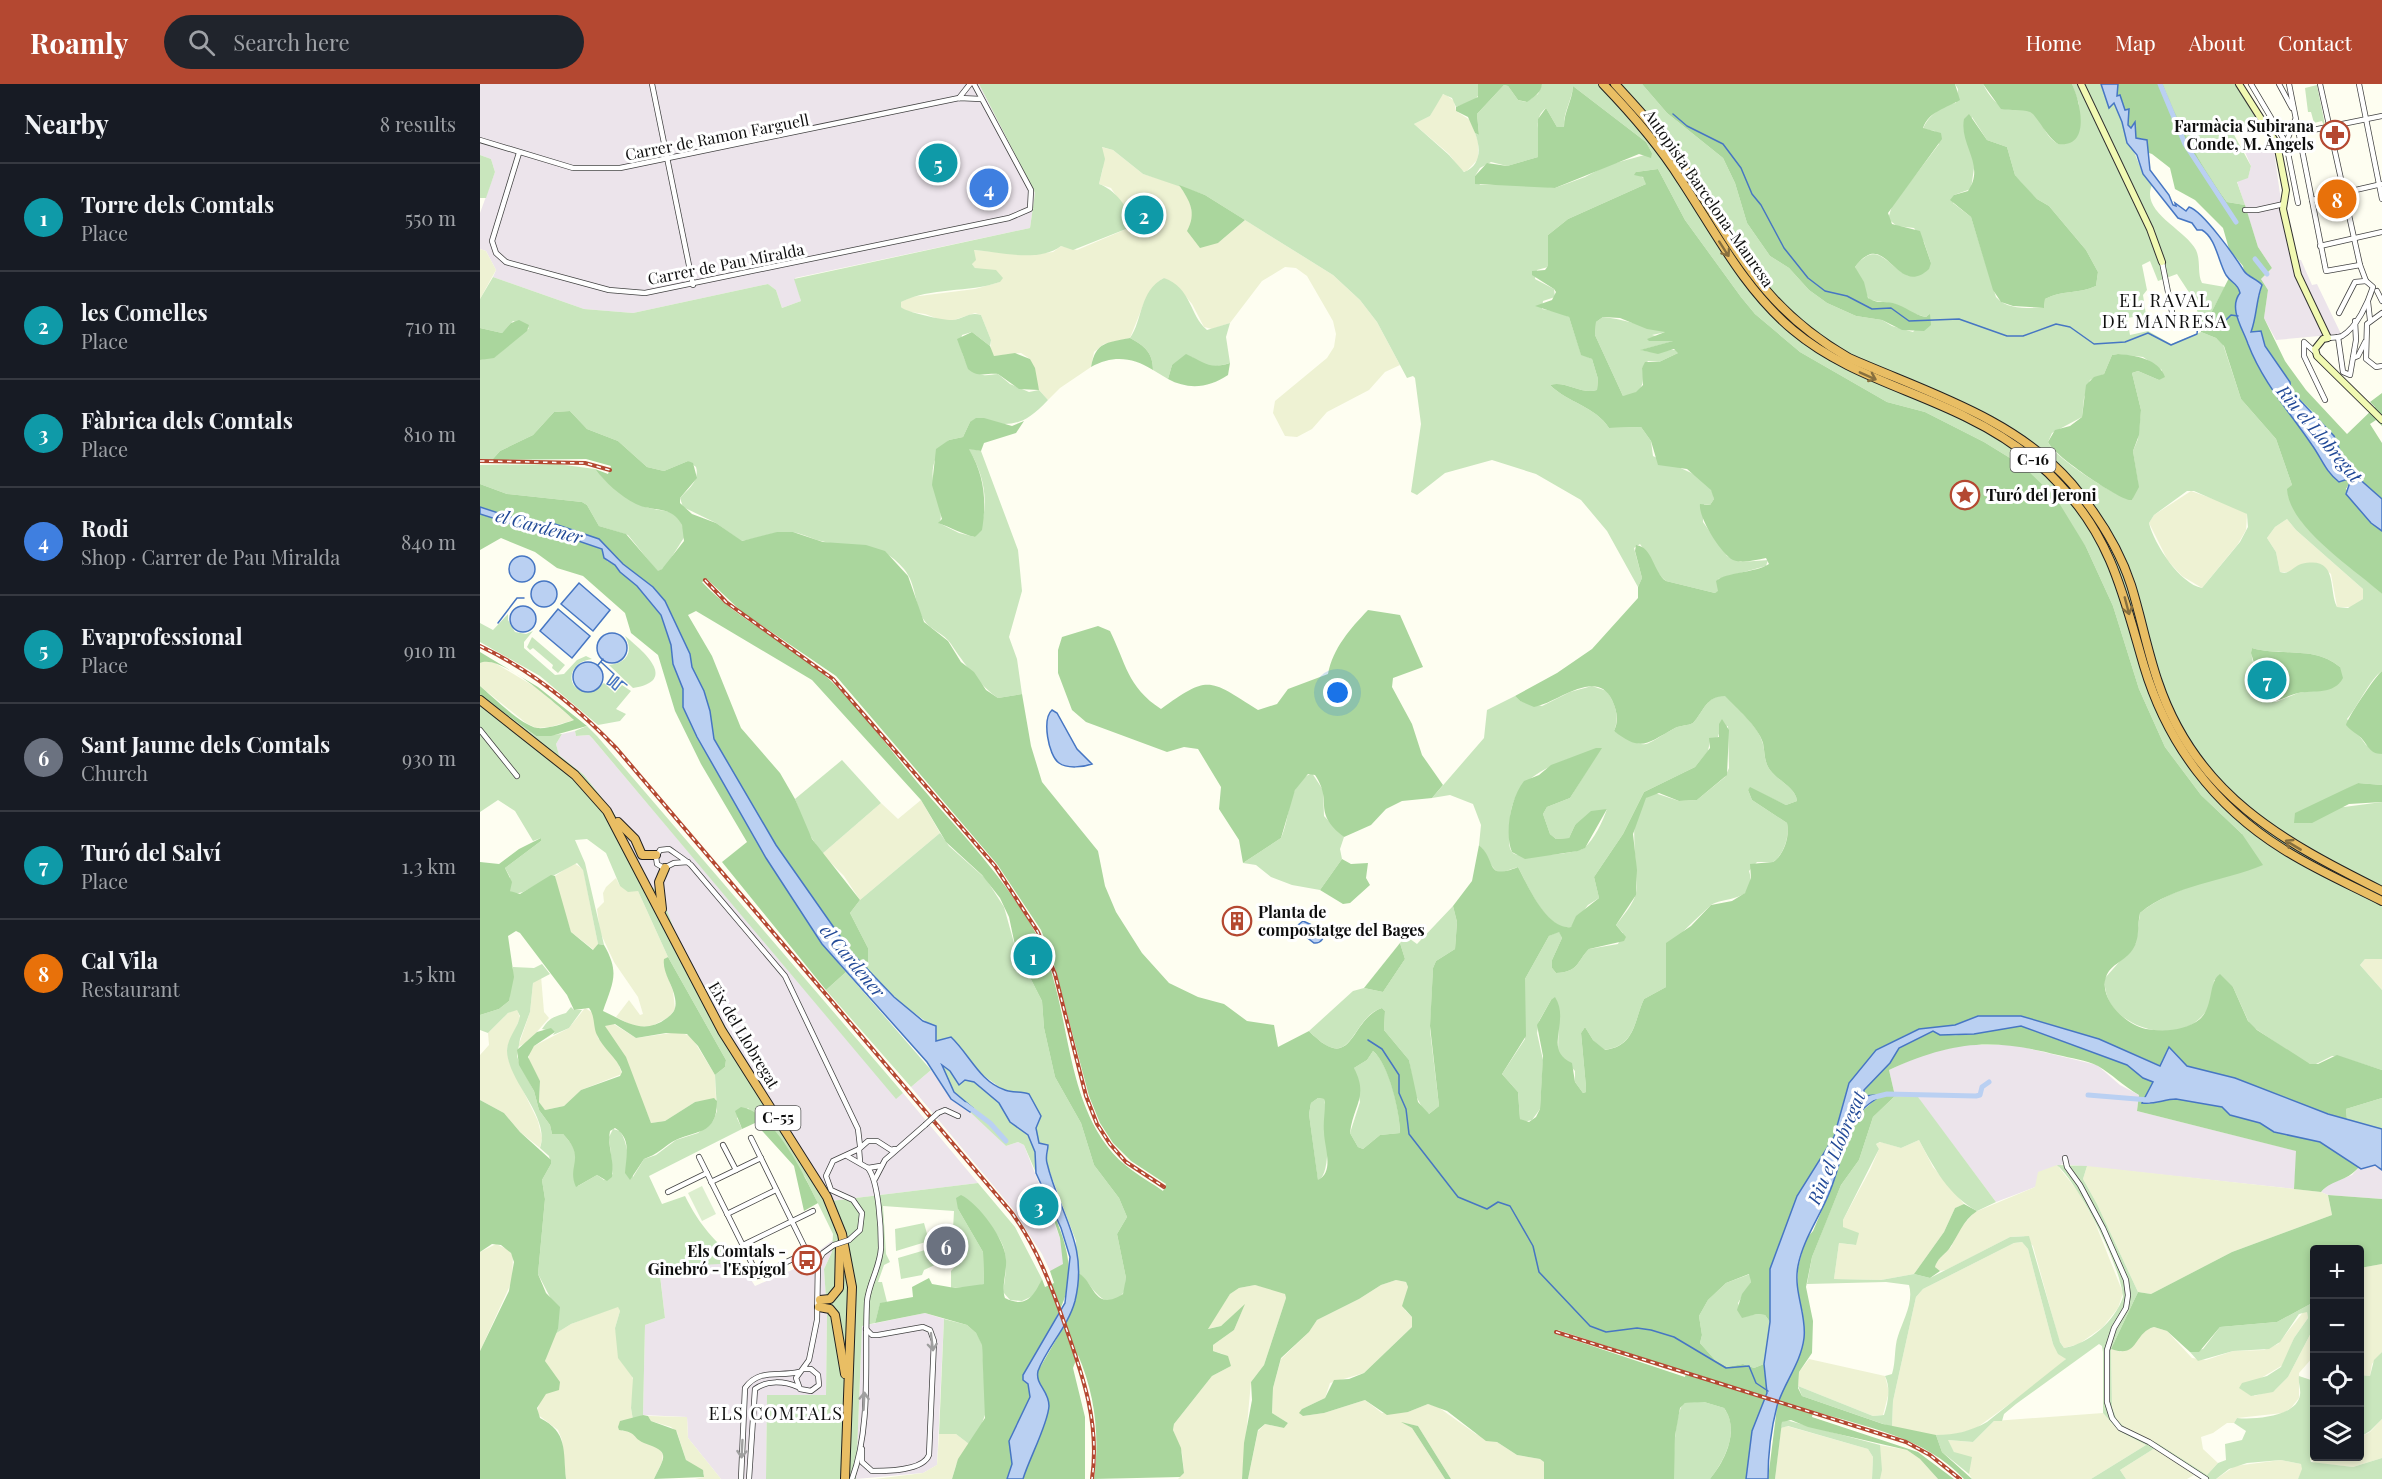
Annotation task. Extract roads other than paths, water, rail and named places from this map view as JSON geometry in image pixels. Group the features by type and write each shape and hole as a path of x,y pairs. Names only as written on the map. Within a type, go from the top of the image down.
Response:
{"highway":[{"name":"Autopista Barcelona-Manresa","path":"1603,84 1659,148 1739,271 1771,310 1792,330 1831,357 1859,372 1966,417 1998,435 2038,463 2062,487 2090,522 2116,571 2160,710 2179,746 2200,777 2225,805 2282,849 2382,901"},
{"name":"Autopista Barcelona-Manresa","path":"1615,84 1665,141 1750,273 1787,314 1849,358 1949,401 2006,429 2038,452 2071,483 2102,524 2115,550 2131,585 2158,683 2169,711 2211,777 2237,805 2276,834 2329,866 2382,891"},
{"name":"Eix del Llobregat","path":"480,700 562,764 590,790 620,832 722,1031 826,1197 842,1234 851,1270 853,1306 842,1479"},
{"name":"Eix del Llobregat","path":"480,706 573,778 604,813 700,1002 811,1180 829,1216 847,1287 842,1479"},
{"path":"590,790 635,838 642,855 656,855"},
{"path":"665,868 659,882 659,896 674,940"},
{"path":"819,1304 830,1299 839,1288 837,1245"},
{"path":"830,1299 830,1309 837,1322 845,1374"},
{"path":"819,1304 830,1309"}],"street":[{"path":"652,84 693,285"},
{"path":"959,98 972,84 981,99"},
{"path":"2081,84 2144,216 2162,262 2173,317 2171,323 2161,328 2141,322"},
{"path":"2239,84 2277,144 2286,190 2284,204 2298,275 2328,339"},
{"path":"2251,84 2286,143 2298,203"},
{"path":"2278,84 2294,113"},
{"path":"2289,84 2326,271 2360,265"},
{"path":"2320,84 2360,265 2366,281 2375,289 2382,301"},
{"path":"2359,84 2382,199"},
{"name":"Carrer de Ramon Farguell","path":"480,140 573,168 596,169 668,160 959,98 981,99"},
{"name":"Carrer de Pau Miralda","path":"519,153 492,241 496,253 506,262 609,290 645,293 693,285 1009,218 1030,209 1031,190 981,99"},
{"path":"2298,134 2382,116"},
{"path":"2286,143 2295,119"},
{"path":"2312,200 2381,185"},
{"path":"2245,210 2257,210 2284,204"},
{"path":"2320,246 2382,232"},
{"path":"2339,314 2355,282 2366,281"},
{"path":"2316,353 2317,344 2338,338 2355,321 2375,289"},
{"path":"2368,301 2370,320"},
{"path":"2382,313 2367,324 2366,341 2366,359 2375,366 2382,366"},
{"path":"2338,338 2343,372 2350,375 2354,358 2355,321"},
{"path":"2354,358 2358,356 2366,341"},
{"path":"2325,400 2304,356 2304,342 2382,420"},
{"path":"480,730 517,777"},
{"path":"688,862 674,863 665,868 657,864 656,855 666,849 688,862 781,969 858,1129 860,1162"},
{"path":"674,854 674,863"},
{"path":"875,1181 880,1166 885,1160 938,1113 945,1110 958,1116"},
{"path":"858,1129 871,1140 891,1150 901,1148"},
{"path":"751,1138 807,1252 818,1261"},
{"path":"798,1387 796,1380 808,1360 819,1304 818,1261 823,1252 849,1240 862,1226 861,1210 853,1200 831,1190 826,1176 833,1161 871,1140"},
{"path":"723,1145 736,1170"},
{"path":"884,1146 885,1160"},
{"path":"845,1156 868,1168 875,1181 881,1246 879,1265 868,1298 861,1434 858,1461 852,1479"},
{"path":"699,1157 758,1276 807,1252"},
{"path":"711,1182 761,1158"},
{"path":"2065,1158 2067,1167 2080,1185 2103,1228 2126,1280 2128,1295 2126,1308 2114,1328 2107,1350 2107,1402 2112,1418 2120,1428 2150,1442 2206,1479"},
{"path":"868,1168 880,1166"},
{"path":"668,1192 707,1173"},
{"path":"727,1214 776,1190"},
{"path":"743,1245 813,1211"},
{"path":"861,1434 862,1462 872,1471 922,1465 929,1456 932,1333 923,1327 872,1335 866,1329"},
{"path":"866,1347 878,1335"},
{"path":"749,1479 755,1389 768,1383 790,1383 807,1392 817,1387 819,1378 808,1360"},
{"path":"741,1479 745,1388 750,1381 762,1374 790,1374 812,1369"}],"water":[{"name":"Riu el Llobregat","path":"2101,84 2118,84 2117,96 2120,95 2125,110 2129,109 2128,125 2131,128 2135,122 2136,138 2147,140 2150,170 2169,195 2173,205 2176,206 2175,203 2186,211 2189,207 2195,210 2219,236 2246,273 2262,285 2251,332 2261,331 2265,346 2290,382 2291,391 2334,436 2347,468 2382,499 2382,531 2371,523 2346,494 2350,482 2348,479 2339,482 2330,474 2269,384 2254,358 2236,312 2235,305 2239,290 2226,275 2211,238 2202,230 2197,230 2192,223 2178,218 2143,174 2137,155 2127,143 2114,103 2109,108"},
{"name":"el Cardener","path":"480,507 520,520 555,524 599,539 623,564 653,587 665,601 690,654 692,667 704,691 710,711 714,739 776,845 851,952 894,997 923,1021 936,1026 936,1041 951,1037 981,1074 996,1086 1029,1094 1041,1116 1036,1128 1039,1143 1048,1145 1047,1163 1071,1230 1078,1263 1078,1281 1072,1310 1038,1371 1038,1380 1047,1396 1049,1406 1023,1479 1007,1479 1012,1464 1009,1441 1030,1397 1028,1384 1023,1380 1023,1375 1065,1303 1070,1257 1061,1228 1036,1173 1035,1152 1028,1135 1010,1122 999,1103 974,1082 965,1080 959,1085 950,1071 942,1065 954,1092 973,1108 970,1112 951,1099 927,1062 822,944 766,858 697,737 683,707 683,689 673,664 671,645 661,615 637,586 604,558 602,549 555,533 524,528 480,514"},
{"path":"522,556 531,560 535,569 531,578 522,582 513,578 509,569 513,560"},
{"path":"544,581 553,585 557,594 553,603 544,607 535,603 531,594 535,585"},
{"path":"579,583 610,610 593,631 561,604"},
{"path":"523,606 532,610 536,619 532,628 523,632 514,628 510,619 514,610"},
{"path":"558,609 590,636 572,658 540,631"},
{"path":"612,633 622,638 627,648 622,658 612,663 602,658 597,648 602,638"},
{"path":"588,662 599,666 603,677 599,688 588,692 577,688 573,677 577,666"},
{"path":"1052,710 1057,713 1077,749 1092,764 1071,767 1062,765 1055,759 1049,745 1047,729 1047,721"},
{"path":"1303,921 1325,931 1321,941 1314,943 1300,932 1298,925"},
{"name":"Riu el Llobregat","path":"1978,1016 2021,1016 2099,1039 2160,1066 2169,1047 2187,1066 2235,1078 2328,1114 2382,1129 2382,1170 2375,1165 2361,1169 2320,1142 2274,1132 2260,1123 2230,1115 2222,1107 2176,1099 2142,1103 2153,1082 2143,1078 2127,1065 2021,1026 1974,1034 1940,1035 1933,1031 1899,1048 1890,1063 1864,1090 1864,1096 1875,1095 1876,1099 1862,1110 1854,1123 1834,1182 1800,1256 1797,1285 1804,1320 1804,1338 1800,1356 1777,1406 1770,1442 1768,1479 1746,1479 1752,1431 1767,1393 1764,1364 1770,1322 1770,1269 1797,1196 1834,1137 1849,1083 1876,1050 1919,1029 1955,1025"}],"waterway":[{"path":"2160,84 2185,144 2236,222"},
{"path":"1673,114 1687,126 1723,144 1741,168 1752,194 1761,205 1784,248 1808,278 1825,291 1847,296 1872,309 1891,308 1909,321 1959,319 2007,336 2023,336 2056,324 2070,327 2094,344 2125,342 2148,333 2171,345 2197,334 2198,324 2219,324"},
{"path":"2255,259 2267,274"},
{"path":"2224,322 2231,315 2238,316"},
{"path":"498,623 517,598 524,598"},
{"path":"598,665 603,659"},
{"path":"601,662 614,674 607,684 610,685 617,677 619,678 612,687 615,690 622,681 627,685"},
{"path":"1368,1040 1382,1049 1399,1075 1399,1093 1406,1109 1409,1134 1458,1197 1487,1209 1498,1202 1510,1206 1533,1246 1539,1272 1590,1326 1606,1332 1637,1328 1674,1337 1726,1368 1749,1366 1756,1383 1768,1391"},
{"name":"Riu el Llobregat","path":"1871,1098 1887,1094 1976,1096 1980,1095 1982,1087 1989,1082"},
{"path":"2088,1095 2149,1100"},
{"path":"966,1105 990,1123 1006,1141"}],"railway":[{"path":"480,461 585,463 610,470"},
{"path":"705,580 726,602 833,679 995,866 1038,932 1055,974 1086,1096 1097,1124 1126,1162 1164,1187"},
{"path":"480,646 518,667 553,691 617,749 1012,1213 1043,1267 1084,1382 1094,1439 1092,1479"},
{"path":"1556,1332 1906,1442 1930,1455 1960,1479"}],"place":[{"name":"Farmàcia Subirana Conde, M. Àngels","path":"2335,135"},
{"name":"Evaprofessional","path":"938,163"},
{"name":"Rodi","path":"989,188"},
{"name":"Cal Vila","path":"2337,199"},
{"name":"les Comelles","path":"1144,215"},
{"name":"Turó del Jeroni","path":"1965,495"},
{"name":"Turó del Salví","path":"2267,680"},
{"name":"Planta de compostatge del Bages","path":"1237,921"},
{"name":"Torre dels Comtals","path":"1033,956"},
{"name":"Fàbrica dels Comtals","path":"1039,1206"},
{"name":"Sant Jaume dels Comtals","path":"946,1246"},
{"name":"Els Comtals - Ginebró - l'Espígol","path":"807,1260"}],"district":[{"name":"EL RAVAL DE MANRESA","path":"2165,311"},
{"name":"ELS COMTALS","path":"776,1414"}]}
